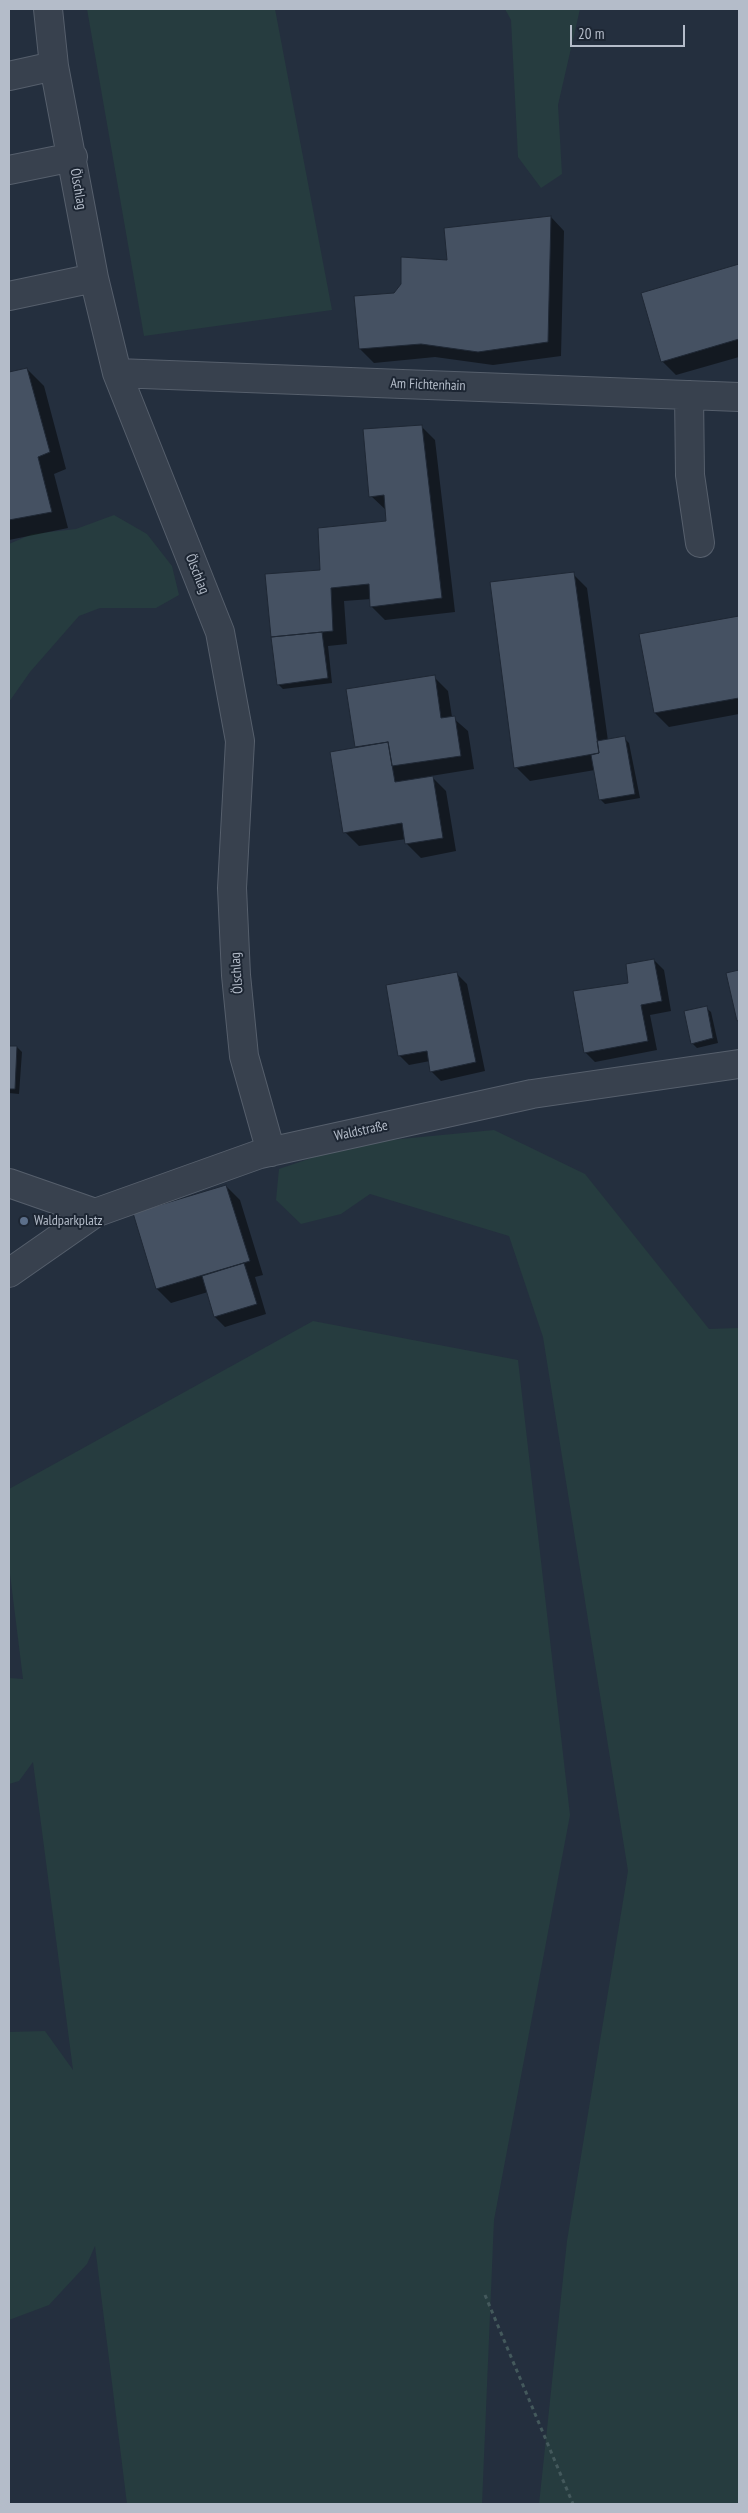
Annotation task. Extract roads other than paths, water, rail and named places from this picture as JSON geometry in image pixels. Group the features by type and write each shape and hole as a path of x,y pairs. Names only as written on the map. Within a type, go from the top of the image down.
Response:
{"street":[{"name":"Ölschlag","path":"48,9 54,66 94,278 117,373 220,632 240,741 232,888 236,975 244,1056 271,1152"},
{"path":"9,76 54,66"},
{"path":"9,170 72,157"},
{"path":"9,296 94,278"},
{"name":"Am Fichtenhain","path":"117,373 739,397"},
{"path":"688,395 690,475 700,543"},
{"name":"Waldstraße","path":"9,1273 95,1213 234,1162 271,1152 532,1094 739,1064"},
{"path":"9,1183 95,1213"}],"place":[{"name":"Waldparkplatz","path":"24,1221"}]}
